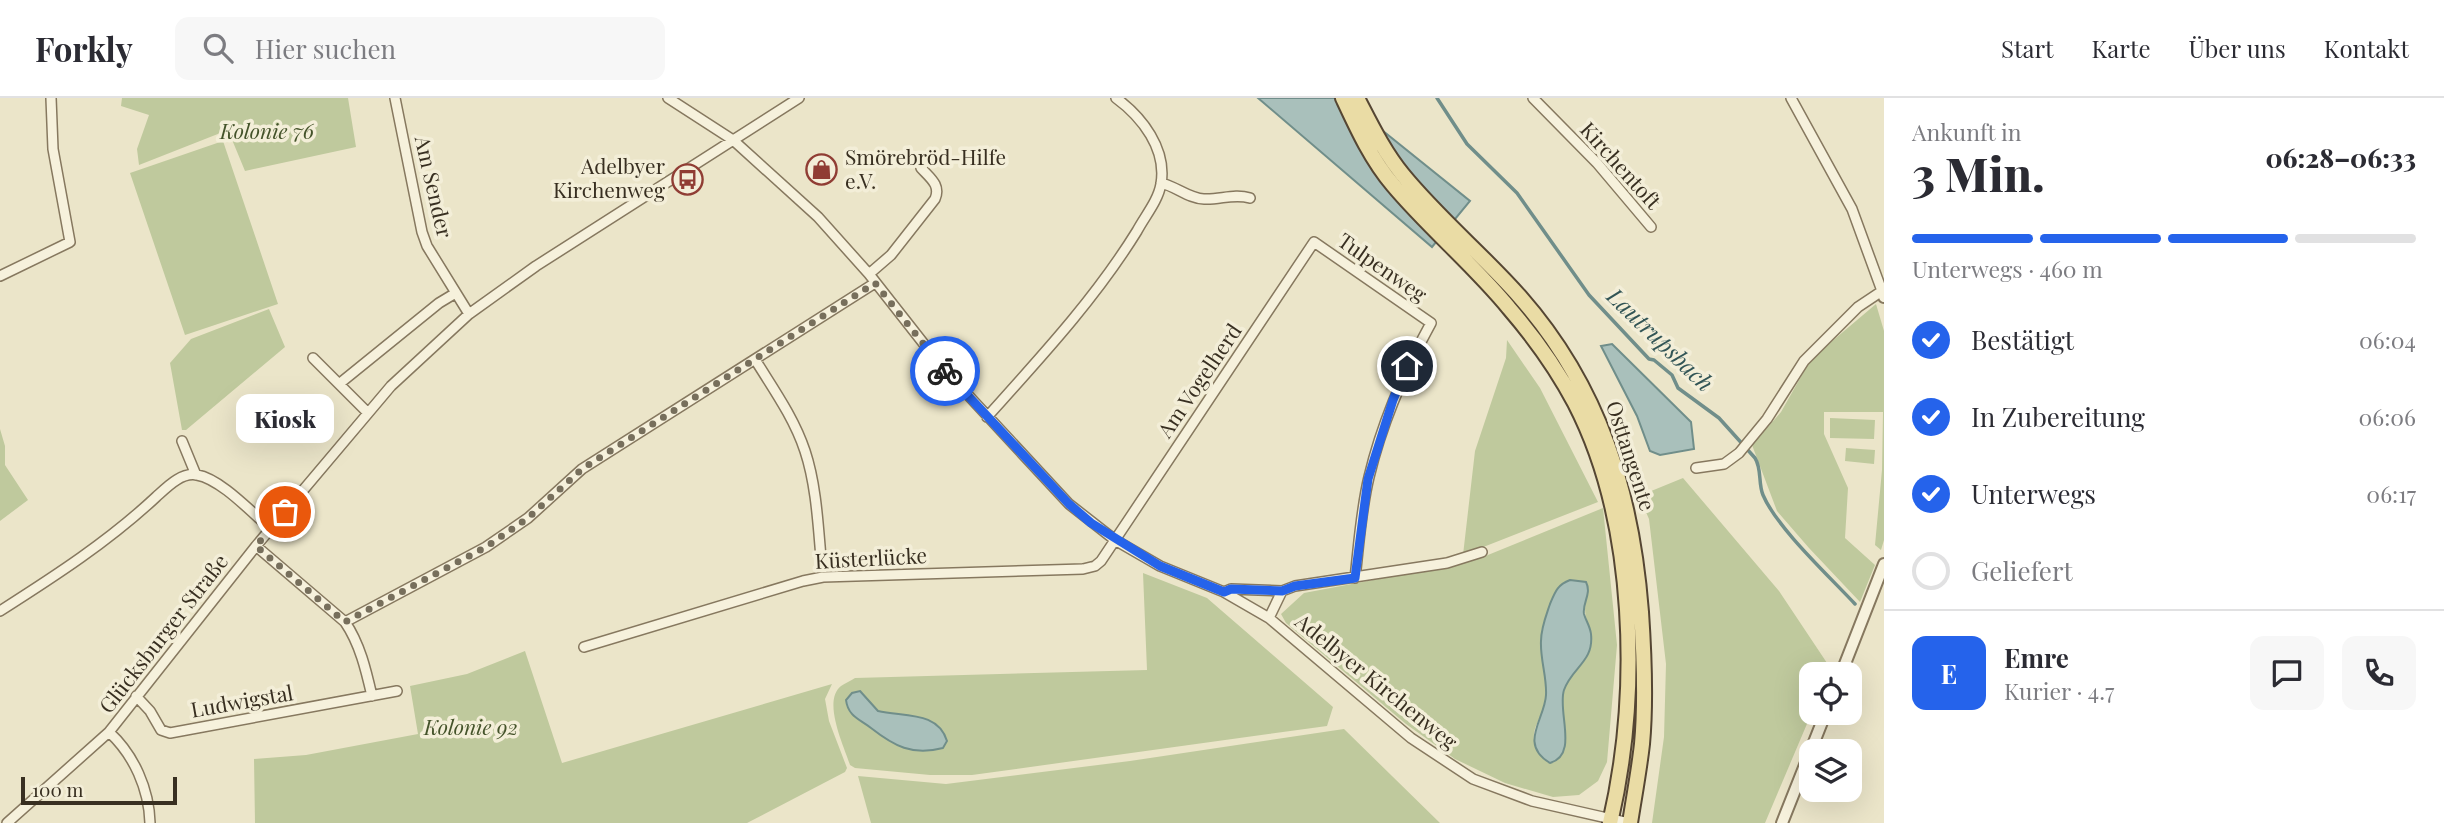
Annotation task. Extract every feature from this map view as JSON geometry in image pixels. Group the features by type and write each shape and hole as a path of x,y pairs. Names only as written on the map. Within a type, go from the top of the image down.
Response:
{"main road":[{"name":"Osttangente","path":"1343,98 1365,144 1392,184 1469,255 1521,298 1559,346 1604,433 1630,522 1638,572 1643,645 1642,742 1629,823"},
{"name":"Osttangente","path":"1357,98 1378,139 1403,174 1545,354 1575,403 1604,478 1616,525 1629,644 1623,741 1611,821"}],"street":[{"path":"0,276 70,242 53,149 51,98"},
{"name":"Am Sender","path":"396,98 422,232 454,294 469,314"},
{"name":"Adelbyer Kirchenweg","path":"668,98 733,140 818,217 869,274 942,367 987,417 1069,504 1115,540 1160,566 1224,592 1269,618 1411,738 1464,773 1499,790 1532,801 1629,823"},
{"name":"Glücksburger Straße","path":"7,823 110,732 256,546 368,412 415,362 469,314 536,266 799,98"},
{"path":"987,417 1087,305 1152,206 1161,183 1161,172 1152,138 1144,123 1116,98"},
{"name":"Kirchentoft","path":"1533,98 1597,163 1651,227"},
{"path":"1696,468 1724,464 1739,453 1767,419 1804,361 1858,307 1883,293 1852,209 1791,98"},
{"path":"869,274 891,255 935,199 937,185 920,168"},
{"path":"1161,183 1201,200 1237,195 1250,198"},
{"name":"Tulpenweg","path":"1314,242 1431,323 1407,366 1379,440 1368,479 1355,578"},
{"name":"Am Vogelherd","path":"1115,540 1314,242"},
{"path":"345,622 486,547 528,518 582,469 875,283"},
{"path":"339,384 439,303 454,294"},
{"path":"313,358 368,412"},
{"path":"755,361 789,415 805,452 818,520 821,558"},
{"path":"182,441 196,475"},
{"path":"0,611 70,567 133,518 171,483 183,477 196,475 211,480 271,529"},
{"name":"Küsterlücke","path":"584,647 823,577 1083,569 1095,566 1101,561 1115,540"},
{"path":"256,546 345,622 365,664 372,696"},
{"path":"1224,592 1231,589 1282,591 1295,586 1447,563 1482,552"},
{"path":"1846,662 1884,564"},
{"path":"1269,618 1282,591"},
{"name":"Ludwigstal","path":"136,696 150,711 161,730 170,733 397,691"},
{"path":"1782,823 1821,725"},
{"path":"110,732 120,741 146,789 150,823"}],"green space":[{"name":"Kolonie 76","path":"122,98 348,98 356,147 245,171 228,130 139,165 137,149 149,115 121,106"},
{"path":"223,141 278,304 185,335 130,173"},
{"path":"1876,304 1884,331 1884,540 1881,550 1875,545 1882,470 1883,412 1824,412 1824,434 1848,488 1845,538 1875,565 1860,602 1777,511 1752,445 1781,412 1811,359"},
{"path":"269,309 285,347 186,430 182,430 170,363 191,339"},
{"path":"1507,340 1540,388 1598,502 1463,555 1475,451 1506,358"},
{"path":"1830,418 1875,420 1874,439 1830,438"},
{"path":"0,429 5,446 5,465 28,500 0,521"},
{"path":"1846,448 1875,450 1874,464 1845,461"},
{"path":"1683,478 1779,591 1826,662 1799,662 1799,725 1806,725 1765,823 1652,823 1664,737 1666,664 1649,519 1639,496"},
{"path":"1603,508 1617,645 1607,762 1598,781 1579,795 1553,797 1505,783 1455,759 1406,724 1286,623 1281,614 1304,593 1483,557","holes":["1587,597 1585,605 1591,632 1590,650 1566,687 1562,708 1566,731 1545,759 1535,746 1534,740 1546,695 1542,628"]},
{"path":"1143,573 1207,598 1333,707 1327,726 972,775 930,775 855,768 850,765 836,724 834,702 841,686 855,678 1147,670"},
{"name":"Kolonie 92","path":"525,651 562,763 832,684 825,699 829,721 847,768 845,772 747,823 255,823 254,759 306,755 418,734 410,686 467,674"},
{"path":"1344,729 1440,823 871,823 858,776 946,784 1130,761"}],"water":[{"path":"1258,98 1342,98 1470,201 1432,247"},
{"path":"1612,344 1691,422 1694,449 1660,455 1650,451 1637,416 1601,346"},
{"path":"1570,580 1586,582 1588,586 1584,614 1591,644 1586,658 1564,690 1565,742 1559,758 1550,763 1541,756 1534,739 1546,695 1541,636 1555,592"},
{"path":"860,691 878,711 919,717 936,724 947,741 943,748 913,750 879,734 849,710 846,700 852,693"}],"waterway":[{"name":"Lautrupsbach","path":"1437,98 1467,144 1517,193 1589,295 1649,359 1672,375 1678,388 1719,418 1755,458 1763,495 1770,508 1791,537 1855,604"}],"way so far":[{"path":"285,512 256,546 345,622 486,547 528,518 582,469 875,283 945,371"}],"place":[{"name":"Smörebröd-Hilfe e.V.","path":"822,170"},
{"name":"Adelbyer Kirchenweg","path":"688,179"},
{"name":"Kiosk","path":"285,512"}],"route":[{"path":"945,371 1069,504 1091,523 1160,566 1224,592 1231,589 1282,591 1295,586 1355,578 1368,479 1379,440 1407,366"}]}
